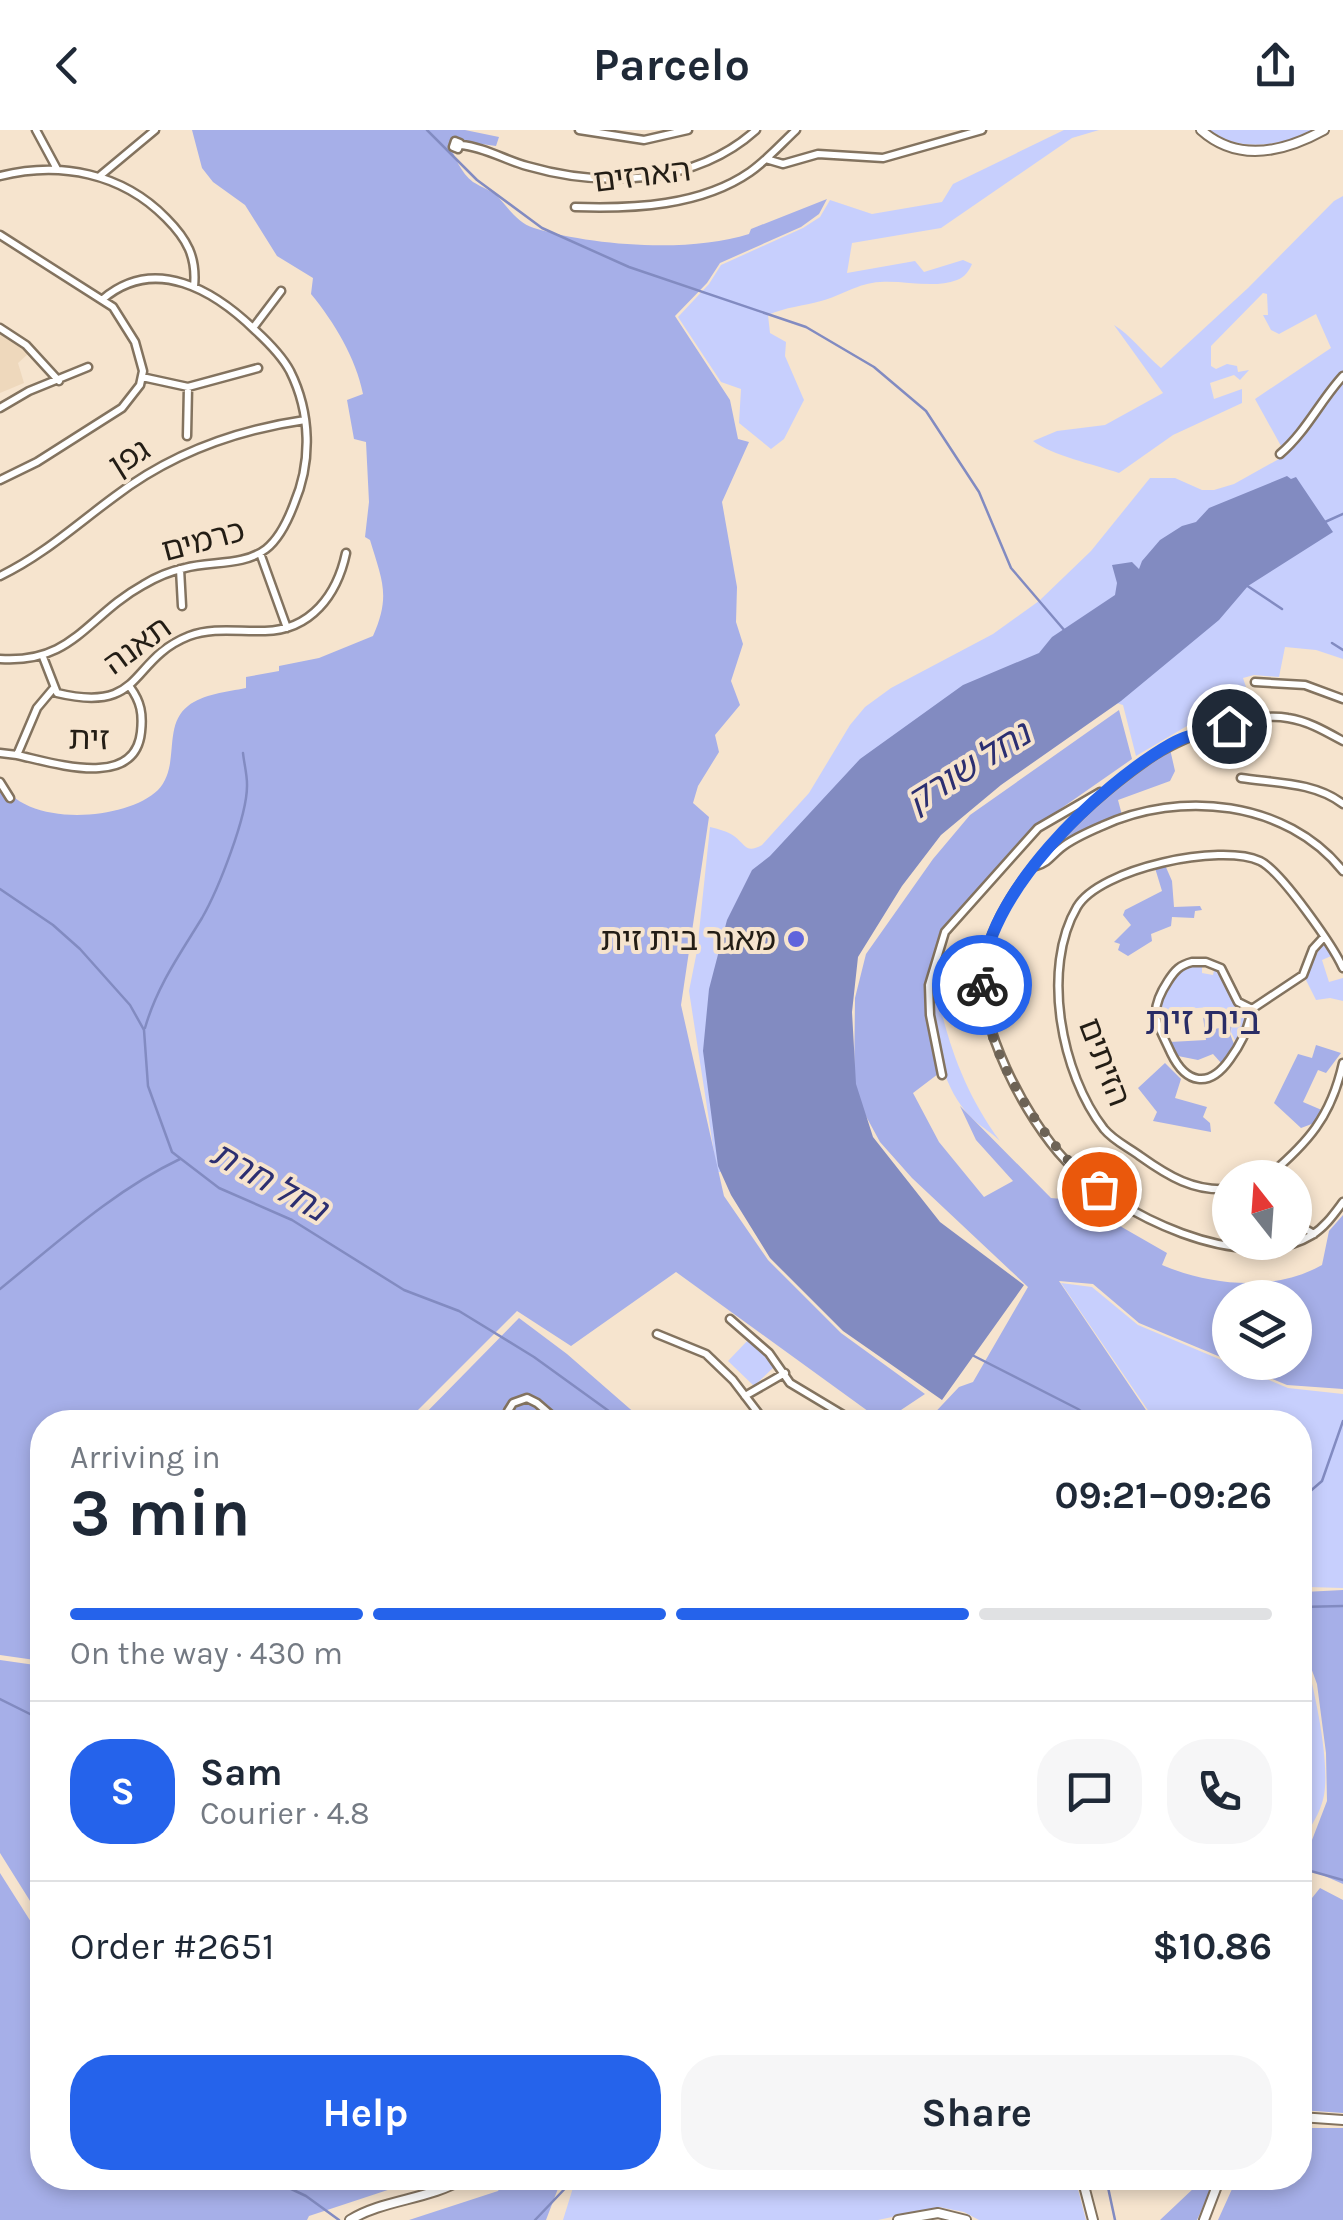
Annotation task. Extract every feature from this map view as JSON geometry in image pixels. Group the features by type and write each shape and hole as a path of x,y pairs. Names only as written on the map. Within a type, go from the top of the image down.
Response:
{"main road":[{"path":"1201,130 1224,146 1256,152 1289,145 1324,130"},
{"path":"1312,2118 1343,2120"},
{"path":"350,2220 440,2190"},
{"path":"1085,2190 1094,2220"},
{"path":"1204,2220 1215,2190"},
{"path":"898,2220 938,2213 966,2220"}],"street":[{"path":"36,130 58,170"},
{"path":"100,176 155,130"},
{"path":"579,130 641,140 688,130"},
{"path":"460,145 481,148 533,168 613,181 706,162 756,130"},
{"name":"הארזים","path":"575,207 640,206 684,199 730,184 766,160 796,130"},
{"name":"הארזים","path":"766,160 783,164 816,154 878,159 982,130"},
{"path":"0,176 38,170 100,176 149,201 174,227 195,260 194,287"},
{"path":"0,235 102,299 129,329 140,357 142,376 140,385 122,408 0,480"},
{"name":"כרמים","path":"0,659 43,657 70,642 138,588 180,569 260,553 280,533 299,494 307,450 305,420 290,369 253,328 220,300 194,287 159,278 143,278 118,287 102,299"},
{"path":"253,328 281,292"},
{"path":"0,328 43,360 58,381"},
{"path":"0,408 28,391 88,367"},
{"path":"142,376 188,387 258,368"},
{"path":"1280,454 1296,441 1316,408 1343,376"},
{"path":"187,436 188,387"},
{"name":"גפן","path":"0,576 32,560 115,496 171,460 237,436 305,420"},
{"path":"260,553 287,628 302,623 328,599 338,582 346,553"},
{"path":"180,569 182,606"},
{"name":"תאנה","path":"53,689 56,693 96,699 119,694 186,637 212,631 287,628"},
{"path":"43,657 53,689"},
{"path":"1256,682 1306,685 1343,699"},
{"name":"זית","path":"0,753 60,764 110,767 129,760 139,747 141,733 140,702 130,687"},
{"name":"זית","path":"17,755 37,708 53,689"},
{"path":"1343,742 1300,720 1260,718 1176,742 1106,790 1070,823 1035,866 995,930 984,960 982,992 1012,1079 1060,1154 1099,1189 1164,1228 1190,1238 1268,1248 1286,1246 1314,1234 1343,1202"},
{"path":"1241,778 1282,781 1343,804"},
{"path":"0,782 10,798"},
{"path":"942,1075 928,985 944,932 1038,828 1106,790"},
{"path":"1035,866 1049,862 1065,845 1134,814 1168,805 1210,806 1284,824 1302,834 1343,871"},
{"name":"הזיתים","path":"1212,1188 1175,1179 1116,1141 1102,1126 1076,1074 1062,1029 1058,991 1062,940 1080,902 1100,884 1160,862 1195,857 1248,858 1273,870 1343,968"},
{"path":"1252,1009 1240,1004 1221,968 1196,961 1174,972 1158,998 1155,1016 1176,1066 1200,1080 1214,1076 1228,1062 1244,1034 1252,1009 1303,975 1313,949 1324,937"},
{"path":"1284,1160 1320,1124 1332,1104 1343,1064"},
{"path":"730,1318 785,1373 790,1383 836,1410"},
{"path":"657,1334 706,1354 756,1410"},
{"path":"745,1396 785,1373"},
{"path":"509,1410 513,1403 527,1398 545,1410"}],"shaded area":[{"path":"192,130 465,130 499,137 496,146 456,137 449,142 469,178 496,196 528,226 584,239 641,245 725,240 749,234 751,229 827,199 819,214 801,227 720,263 707,283 675,316 730,400 738,439 749,442 722,502 737,587 736,622 743,644 731,681 740,705 715,735 719,752 698,786 693,803 709,817 681,1005 724,1196 768,1260 841,1333 925,1394 901,1410 866,1410 676,1272 571,1346 517,1311 418,1410 30,1410 30,1659 0,1655 0,779 11,795 28,806 50,812 99,814 143,801 165,780 176,724 188,706 208,696 246,688 246,677 279,671 279,666 319,658 373,636 382,610 378,566 370,540 365,537 369,502 366,442 354,439 347,400 363,394 350,354 311,294 313,278 277,256 245,205 213,182 202,168"},
{"path":"1064,130 1099,130 1072,138 941,228 852,243 847,273 915,261 924,272 963,260 972,264 962,277 938,284 872,283 768,315 770,333 786,342 785,356 804,400 784,439 771,449 739,423 741,389 721,382 678,317 721,265 803,228 820,217 830,200 872,214 942,202 953,184"},
{"path":"1209,130 1315,130 1289,140 1248,145"},
{"path":"1343,196 1343,659 1316,650 1285,647 1279,677 1243,678 1246,687 1237,691 1242,712 1187,726 1136,756 1123,705 1055,684 832,825 730,1172 717,1172 689,991 710,827 731,834 746,847 762,845 809,793 865,707 891,688 993,634 1039,601 1091,551 1150,478 1175,478 1202,490 1214,490 1234,484 1286,455 1255,399 1331,348 1316,314 1279,334 1271,330 1263,315 1268,315 1267,294 1263,293 1211,346 1211,366 1216,369 1227,364 1237,366 1238,372 1249,370 1240,380 1234,375 1210,383 1214,399 1242,389 1242,403 1173,435 1119,473 1062,455 1033,441 1057,431 1105,425 1163,393 1114,325 1161,368"},
{"path":"0,332 29,353 18,363 24,383 0,393"},
{"path":"1119,710 1132,759 1033,828 944,928 927,987 938,1074 913,1093 939,1142 984,1197 1013,1181 976,1140 960,1106 1051,1198 1062,1199 1076,1181 1113,1205 1106,1218 1167,1253 1162,1265 1215,1280 1212,1353 1139,1323 1093,1284 1059,1281 1146,1410 937,1410 959,1387 973,1382 1028,1287 912,1178 880,1142 861,1107 854,1083 855,998 866,954 933,859 970,815"},
{"path":"1170,749 1175,771 1170,781 1118,800 1122,815 1088,829 1054,850 1102,798"},
{"path":"1165,865 1172,881 1174,907 1200,906 1202,910 1195,911 1194,918 1172,917 1171,926 1151,934 1152,941 1128,956 1114,942 1131,925 1123,915 1125,910 1162,891 1155,868"},
{"path":"1322,943 1329,943 1338,953 1322,960 1329,982 1343,978 1343,1001 1316,1000 1303,974"},
{"path":"1202,964 1202,973 1213,975 1214,970 1226,980 1236,1006 1249,1010 1236,1042 1231,1032 1233,1021 1210,1007 1158,1011 1161,997 1180,970"},
{"path":"934,974 957,1062 975,1102 1000,1141 962,1107 944,1072 935,1032"},
{"path":"1203,1016 1211,1030 1219,1028 1220,1020 1232,1025 1234,1044 1222,1064 1213,1054 1198,1060 1178,1056 1170,1042 1206,1040"},
{"path":"1316,1045 1341,1053 1326,1073 1318,1070 1303,1102 1324,1111 1317,1122 1301,1128 1274,1103 1298,1054 1312,1058"},
{"path":"1165,1063 1181,1079 1175,1098 1207,1107 1203,1117 1210,1123 1211,1132 1153,1121 1157,1112 1138,1088"},
{"path":"1343,1215 1343,1389 1287,1385 1275,1380 1312,1380 1312,1280 1277,1280 1322,1265 1329,1231"},
{"path":"1061,1283 1092,1287 1138,1325 1212,1356 1212,1380 1269,1380 1288,1388 1343,1394 1343,1588 1312,1587 1312,1410 1148,1410"},
{"path":"519,1318 631,1410 429,1410"},
{"path":"749,1339 775,1366 754,1386 728,1361"},
{"path":"1343,1590 1343,1884 1312,1870 1312,1840 1327,1801 1326,1753 1312,1670 1312,1592"},
{"path":"0,1660 30,1664 30,1901 0,1853"},
{"path":"1312,1685 1325,1768 1325,1788 1312,1824"},
{"path":"0,1873 30,1920 30,2190 388,2190 309,2216 307,2220 0,2220"},
{"path":"1320,1888 1343,1900 1343,2113 1312,2111 1312,1898"},
{"path":"1312,2128 1343,2128 1343,2220 1218,2220 1232,2190 1312,2190"},
{"path":"557,2190 546,2220 409,2220 498,2191"},
{"path":"572,2190 1078,2190 1086,2220 979,2220 939,2207 878,2220 563,2220"},
{"path":"1192,2190 1211,2190 1197,2220 1160,2220"}],"water":[{"name":"מאגר בית זית","path":"1287,476 1296,477 1333,532 1248,586 1219,620 1121,701 1001,785 941,835 902,886 858,957 852,1012 856,1084 873,1137 940,1222 1024,1285 942,1400 843,1331 770,1258 718,1166 703,1051 709,989 727,920 752,870 770,856 860,759 963,685 1039,653 1052,637 1115,595 1117,583 1112,565 1132,562 1139,569 1160,540 1196,522 1209,508"}],"waterway":[{"path":"427,130 477,180 542,228 629,267 806,327 874,367 926,411 979,492 1011,568 1065,631"},
{"name":"נחל שורק","path":"1325,522 1343,514"},
{"path":"1246,585 1282,609"},
{"path":"1332,643 1343,650"},
{"path":"145,1028 163,984 209,905 231,852 246,798 243,753"},
{"name":"נחל חרת","path":"0,889 80,949 130,1005 144,1030 148,1086 172,1152 219,1188 292,1220 404,1290 459,1311 534,1357 607,1410"},
{"path":"0,1289 109,1202 180,1159"},
{"name":"נחל שורק","path":"974,1356 1079,1410"},
{"path":"1312,1490 1322,1481 1343,1421"},
{"path":"1312,1607 1343,1606"},
{"path":"0,1699 30,1714"},
{"path":"1312,1871 1343,1880"},
{"path":"293,2190 339,2220"},
{"name":"נחל שורק","path":"535,2220 564,2190"},
{"path":"1109,2190 1115,2220"}],"way so far":[{"path":"982,985 991,1027 1028,1108 1065,1160 1099,1189"}],"place":[{"name":"מאגר בית זית","path":"796,939"}],"district":[{"name":"בית זית","path":"1203,1021"}],"route":[{"path":"982,985 985,956 1002,916 1036,865 1083,810 1168,746 1229,726"}]}
